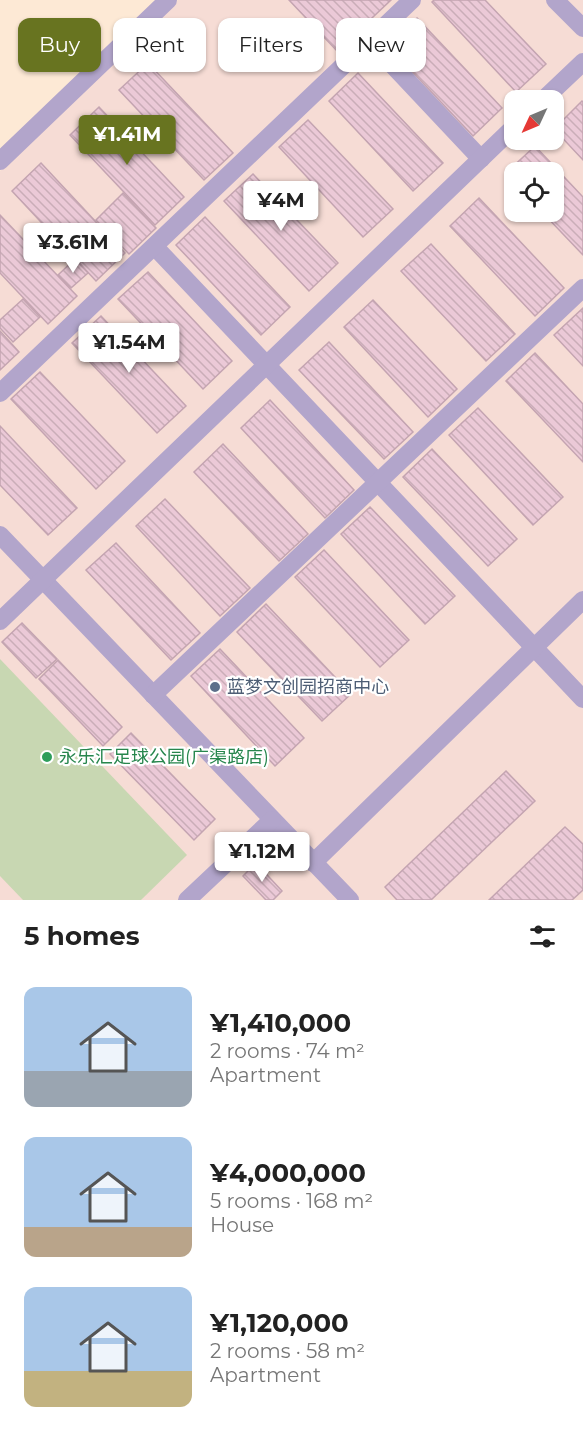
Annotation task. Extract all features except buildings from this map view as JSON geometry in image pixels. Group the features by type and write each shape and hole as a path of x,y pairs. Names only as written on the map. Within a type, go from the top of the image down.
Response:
{"street":[{"path":"0,161 168,0"},
{"path":"394,18 412,0"},
{"path":"555,0 583,28"},
{"path":"554,90 583,62"},
{"path":"0,393 338,72"},
{"path":"398,72 481,159"},
{"path":"0,621 504,137"},
{"path":"154,247 583,699"},
{"path":"153,695 583,288"},
{"path":"0,535 350,900"},
{"path":"313,863 583,600"},
{"path":"187,900 272,820"}],"shaded area":[{"path":"178,0 583,0 583,900 0,900 0,171 113,62 113,72 206,72 206,18 159,18"}],"green space":[{"name":"永乐汇足球公园(广渠路店)","path":"0,659 187,855 141,900 23,900 0,876"}],"place":[{"name":"蓝梦文创园招商中心","path":"215,687"},
{"name":"永乐汇足球公园(广渠路店)","path":"47,757"}]}
